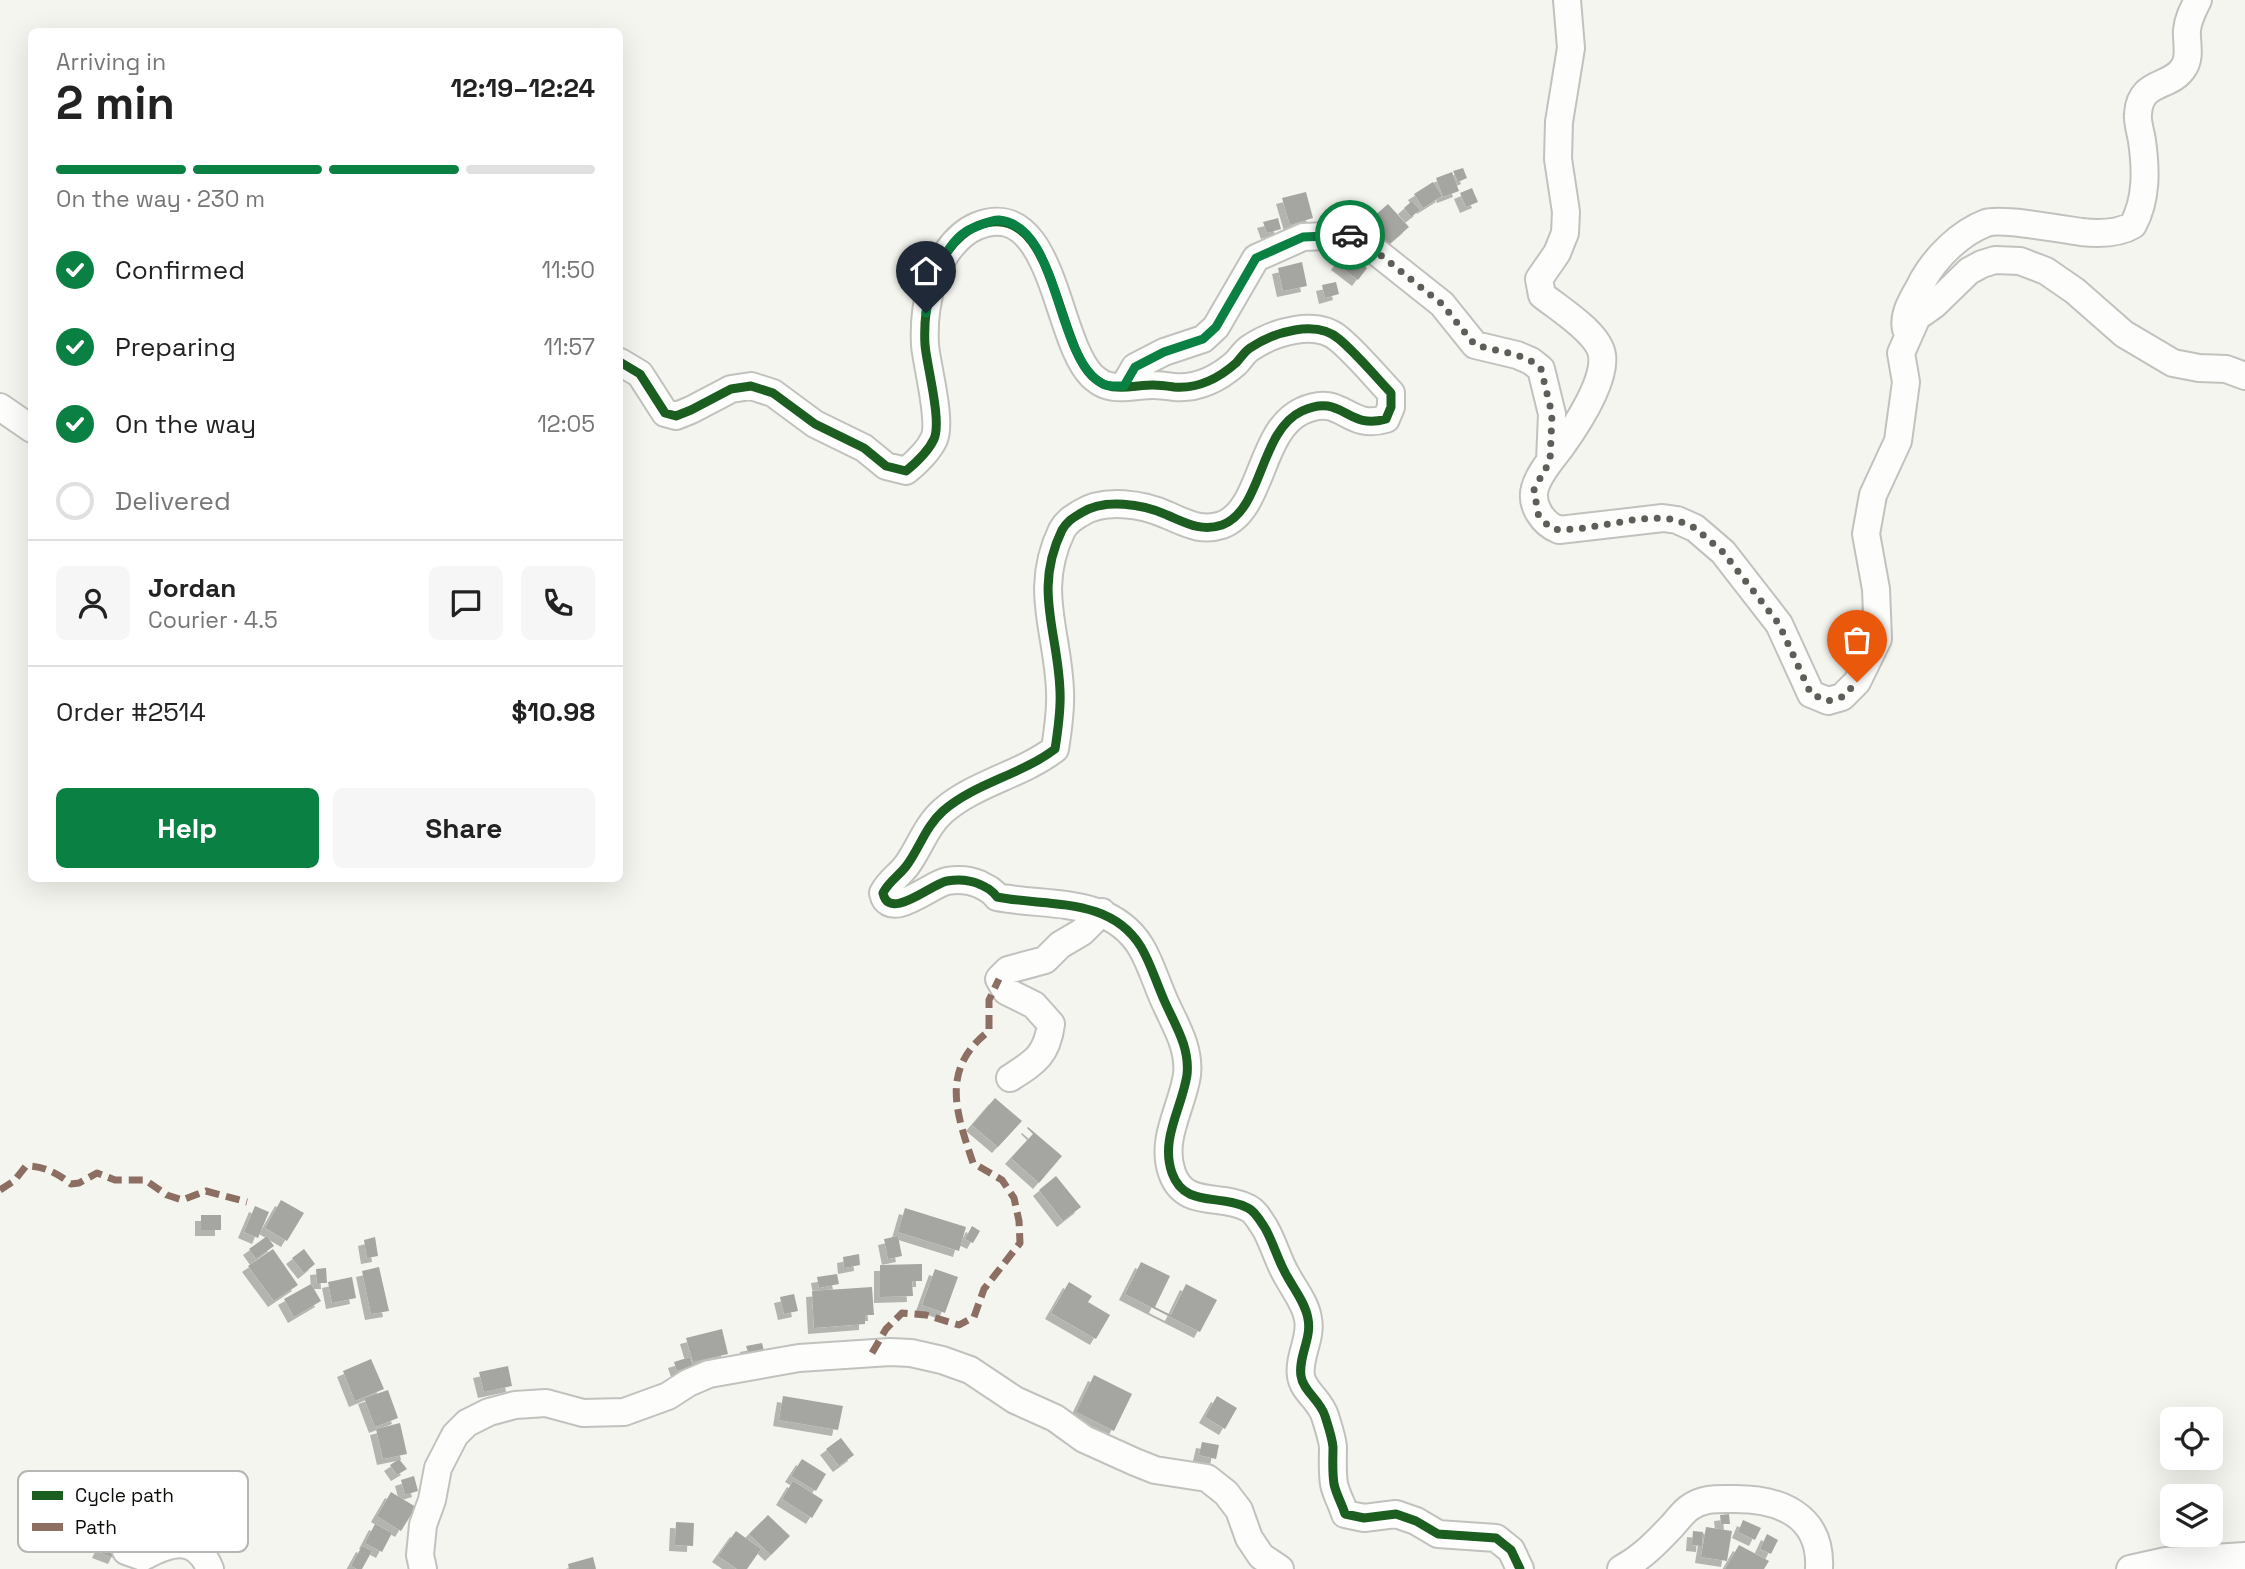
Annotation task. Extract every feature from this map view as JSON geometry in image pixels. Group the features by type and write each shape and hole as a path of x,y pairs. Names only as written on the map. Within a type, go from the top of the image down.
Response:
{"street":[{"path":"1567,0 1571,48 1559,122 1558,159 1566,212 1565,233 1557,253 1539,279 1539,287 1542,295 1595,339 1602,355 1599,378 1581,416 1534,489 1538,514 1549,527 1559,530 1662,518 1677,520 1695,528 1723,552 1779,624 1811,694 1828,701 1842,697 1857,682 1878,639 1876,589 1866,534 1873,495 1898,441 1906,382 1901,353 1917,317 1941,299 1969,271 1995,260 2020,261 2046,271 2124,334 2173,363 2226,369 2245,376"},
{"path":"1908,338 1905,324 1907,312 1926,275 1959,238 1987,223 2019,223 2092,234 2114,232 2133,225 2143,204 2144,177 2138,114 2144,94 2154,86 2177,76 2185,66 2190,14 2198,0"},
{"path":"623,364 640,374 665,413 676,416 731,388 751,386 773,393 815,424 864,447 886,466 906,471 920,459 935,437 935,412 925,344 931,285 942,260 968,230 1000,220 1019,226 1033,242 1054,286 1075,351 1092,376 1106,385 1187,388 1202,385 1213,380 1247,350 1262,341 1296,330 1321,329 1338,338 1391,393 1391,407 1386,419 1372,423 1355,420 1340,409 1320,404 1299,412 1267,450 1250,495 1238,513 1224,524 1203,528 1183,523 1166,514 1117,502 1090,507 1066,522 1053,548 1047,574 1060,691 1055,749 1040,760 1007,774 943,811 927,829 916,853 904,870 888,884 883,893 884,900 901,904 948,881 971,881 992,890 997,897 1024,902 1065,904 1102,912 1123,925 1150,963 1184,1043 1188,1067 1184,1093 1168,1144 1172,1172 1181,1189 1189,1196 1226,1200 1251,1209 1276,1248 1285,1274 1308,1319 1307,1338 1300,1365 1301,1380 1307,1390 1317,1398 1324,1412 1333,1444 1335,1486 1345,1514 1354,1518 1396,1514 1416,1521 1438,1534 1496,1538 1511,1550 1520,1569"},
{"path":"1124,386 1135,367 1164,352 1203,339 1216,327 1256,258 1303,237 1350,235 1364,242 1442,304 1475,345 1517,355 1541,369 1552,414 1550,461"},
{"path":"0,407 28,426"},
{"path":"1010,1078 1037,1059 1048,1044 1051,1024 1034,1005 1006,991 999,979 1008,970 1045,960 1060,945 1082,932 1102,912"},
{"path":"423,1569 420,1555 423,1525 432,1500 438,1468 455,1435 467,1423 489,1412 515,1405 546,1403 583,1413 624,1412 650,1405 709,1374 799,1358 890,1352 911,1353 970,1370 1015,1400 1065,1424 1084,1439 1155,1470 1207,1478 1226,1493 1239,1510 1249,1538 1261,1556 1280,1569"},
{"path":"1621,1569 1636,1561 1653,1546 1690,1507 1711,1498 1750,1498 1780,1505 1809,1526 1816,1540 1819,1569"},
{"path":"129,1552 143,1557 155,1552"},
{"path":"200,1552 211,1569"},
{"path":"2130,1569 2166,1561 2245,1556"}],"building":[{"path":"1463,168 1467,178 1458,182 1453,171"},
{"path":"1452,172 1459,191 1443,197 1436,178"},
{"path":"1433,182 1442,196 1423,208 1414,194"},
{"path":"1472,188 1478,202 1466,207 1460,193"},
{"path":"1306,192 1313,218 1290,225 1282,198"},
{"path":"1412,201 1420,210 1411,217 1404,208"},
{"path":"1388,204 1409,227 1386,247 1365,224"},
{"path":"1278,218 1281,229 1267,233 1263,222"},
{"path":"1346,252 1367,268 1358,280 1337,264"},
{"path":"1302,262 1307,286 1283,291 1278,268"},
{"path":"1336,282 1339,294 1325,298 1322,285"},
{"path":"995,1098 1022,1121 998,1147 972,1125"},
{"path":"1028,1127 1062,1156 1039,1183 1011,1158 1033,1134"},
{"path":"1056,1176 1081,1207 1063,1221 1039,1190"},
{"path":"281,1200 304,1213 287,1241 265,1228"},
{"path":"255,1206 269,1212 258,1238 244,1232"},
{"path":"905,1208 966,1227 959,1251 898,1232"},
{"path":"201,1215 221,1215 221,1230 201,1230"},
{"path":"972,1226 980,1231 973,1243 965,1239"},
{"path":"267,1236 274,1246 256,1259 249,1249"},
{"path":"898,1236 902,1256 888,1259 884,1239"},
{"path":"375,1237 378,1256 367,1258 364,1240"},
{"path":"273,1249 298,1285 274,1301 248,1266"},
{"path":"304,1249 315,1264 304,1273 292,1258"},
{"path":"859,1254 860,1265 844,1268 843,1257"},
{"path":"1141,1262 1170,1276 1155,1307 1171,1315 1186,1284 1217,1300 1200,1332 1125,1294"},
{"path":"922,1264 922,1281 912,1281 913,1296 880,1297 880,1265"},
{"path":"379,1267 389,1311 371,1314 362,1271"},
{"path":"326,1268 327,1283 317,1283 316,1269"},
{"path":"935,1269 958,1277 945,1313 922,1305"},
{"path":"837,1274 839,1284 819,1288 817,1277"},
{"path":"352,1277 356,1298 332,1303 328,1282"},
{"path":"1069,1282 1092,1296 1088,1302 1110,1315 1096,1339 1051,1313"},
{"path":"311,1284 321,1301 294,1317 284,1299"},
{"path":"872,1287 874,1315 865,1315 865,1324 814,1328 812,1291"},
{"path":"794,1294 798,1311 784,1314 780,1297"},
{"path":"722,1329 728,1354 693,1362 686,1338"},
{"path":"762,1343 764,1351 749,1355 746,1346"},
{"path":"690,1357 693,1366 677,1371 674,1362"},
{"path":"371,1359 384,1389 355,1401 343,1371"},
{"path":"508,1366 512,1386 484,1392 479,1372"},
{"path":"1094,1375 1132,1394 1114,1431 1076,1412"},
{"path":"388,1390 398,1418 375,1427 364,1398"},
{"path":"783,1396 843,1406 838,1430 779,1420"},
{"path":"1217,1396 1237,1408 1225,1429 1205,1417"},
{"path":"400,1423 407,1454 383,1459 376,1429"},
{"path":"841,1438 854,1455 839,1466 826,1449"},
{"path":"1202,1442 1219,1445 1216,1459 1199,1455"},
{"path":"399,1459 407,1469 397,1475 390,1465"},
{"path":"802,1459 826,1474 816,1491 791,1476"},
{"path":"414,1476 418,1491 405,1495 401,1480"},
{"path":"793,1481 823,1500 812,1518 782,1499"},
{"path":"391,1492 416,1507 401,1531 377,1516"},
{"path":"1729,1514 1730,1524 1721,1524 1720,1515"},
{"path":"768,1515 790,1536 771,1555 749,1534"},
{"path":"1743,1520 1761,1528 1755,1540 1738,1532"},
{"path":"676,1522 694,1523 693,1546 675,1545"},
{"path":"375,1524 392,1533 382,1552 365,1543"},
{"path":"1706,1527 1732,1531 1727,1561 1701,1557"},
{"path":"736,1531 761,1549 747,1569 737,1569 718,1556"},
{"path":"1693,1531 1703,1532 1702,1546 1692,1545"},
{"path":"1767,1534 1778,1540 1771,1554 1760,1549"},
{"path":"1739,1545 1769,1561 1764,1569 1725,1569"},
{"path":"362,1546 372,1551 362,1569 357,1569 351,1566"},
{"path":"98,1552 117,1552 114,1558"},
{"path":"593,1557 596,1569 569,1569 568,1564"}],"marked path":[{"path":"872,1353 886,1329 902,1313 926,1315 959,1325 974,1317 984,1289 1020,1243 1014,1198 1002,1180 973,1163 961,1126 956,1092 963,1060 989,1031 989,1000 999,979"},
{"path":"0,1190 14,1181 26,1166 50,1171 71,1184 79,1183 97,1173 115,1180 145,1180 167,1195 182,1200 206,1191 247,1202"}],"cycle path":[{"path":"623,364 640,374 665,413 676,416 731,389 751,386 773,393 815,424 864,448 886,466 906,471 929,448 936,431 925,338 929,294 934,278 942,260 961,236 977,226 1003,222 1022,231 1037,250 1050,276 1080,358 1092,376 1104,384 1123,387 1199,385 1222,374 1260,342 1283,333 1307,329 1330,333 1339,339 1391,393 1391,407 1386,419 1362,420 1336,408 1316,406 1302,411 1288,421 1277,435 1246,504 1235,517 1222,525 1207,528 1194,526 1157,511 1124,504 1090,508 1068,522 1062,530 1049,572 1049,610 1060,691 1055,749 1028,766 969,793 943,811 907,865 883,893 887,901 893,904 902,903 947,881 968,881 987,888 997,897 1095,911 1128,931 1148,960 1181,1036 1186,1055 1187,1075 1170,1136 1169,1160 1172,1173 1185,1192 1251,1209 1268,1234 1307,1313 1309,1326 1301,1362 1301,1376 1325,1416 1333,1447 1334,1484 1345,1514 1364,1518 1396,1514 1416,1521 1438,1534 1496,1538 1511,1550 1520,1569"}],"way so far":[{"path":"1350,235 1364,242 1442,304 1475,345 1517,355 1541,369 1552,414 1550,461 1534,489 1538,514 1549,527 1559,530 1662,518 1677,520 1695,528 1723,552 1779,624 1811,694 1828,701 1842,697 1857,682"}],"route":[{"path":"926,313 931,285 942,260 968,230 1000,220 1019,226 1033,242 1054,286 1075,351 1092,376 1106,385 1124,386 1135,367 1164,352 1203,339 1216,327 1256,258 1303,237 1350,235"}]}
